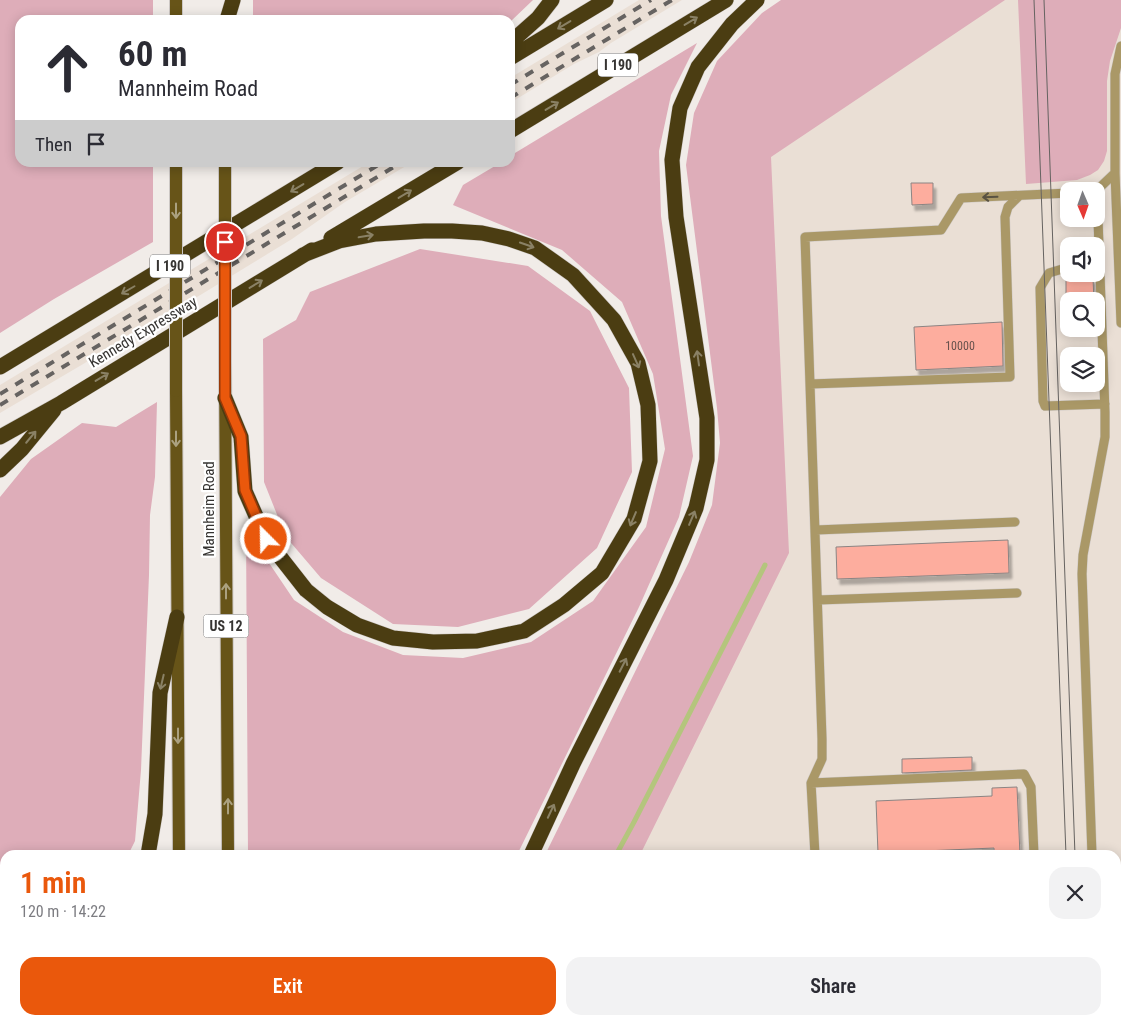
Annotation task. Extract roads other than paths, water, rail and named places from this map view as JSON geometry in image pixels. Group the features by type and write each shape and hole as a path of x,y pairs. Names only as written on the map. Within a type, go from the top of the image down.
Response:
{"highway":[{"path":"228,15 233,0"},
{"path":"515,39 538,18 552,0"},
{"path":"515,55 606,0"},
{"name":"I 190","path":"515,128 726,0"},
{"path":"533,850 573,764 666,580 696,508 707,460 706,418 698,353 676,217 672,160 680,108 698,67 732,24 757,0"},
{"name":"I 190","path":"0,367 330,167"},
{"name":"Kennedy Expressway","path":"0,437 61,403 450,167"},
{"path":"225,398 241,436 245,490 266,539 306,590 327,607 357,625 394,638 433,642 477,641 524,631 564,605 602,573 634,519 650,460 648,405 638,363 614,320 573,275 535,248 509,239 482,233 452,231 408,232 366,236 340,241 304,255"},
{"path":"0,470 22,449 61,403"},
{"path":"149,850 155,814 160,693 177,617"}],"main road":[{"path":"176,0 176,15"},
{"path":"225,0 226,15"},
{"path":"176,167 179,850"},
{"name":"Mannheim Road","path":"225,167 228,850"}],"lane":[{"path":"1121,46 1114,74 1115,173 1121,323"},
{"path":"1105,182 1115,173"},
{"path":"815,850 812,783 822,759 805,237 941,230 961,198 1060,194"},
{"path":"810,384 1010,377 1004,217 1008,207 1019,196"},
{"path":"1060,270 1049,273 1040,288 1043,401 1045,406 1105,404"},
{"path":"1092,850 1082,574 1083,555 1105,438 1099,282"},
{"path":"816,530 1015,522"},
{"path":"818,600 1017,593"},
{"path":"812,783 1024,774 1031,787 1034,850"}],"waterway":[{"path":"619,850 765,565"}],"tram line":[{"path":"1034,0 1066,850"},
{"path":"1044,0 1075,850"}],"railway":[{"path":"515,82 651,0"},
{"path":"515,95 672,0"},
{"path":"0,394 375,167"},
{"path":"0,405 394,167"}]}
